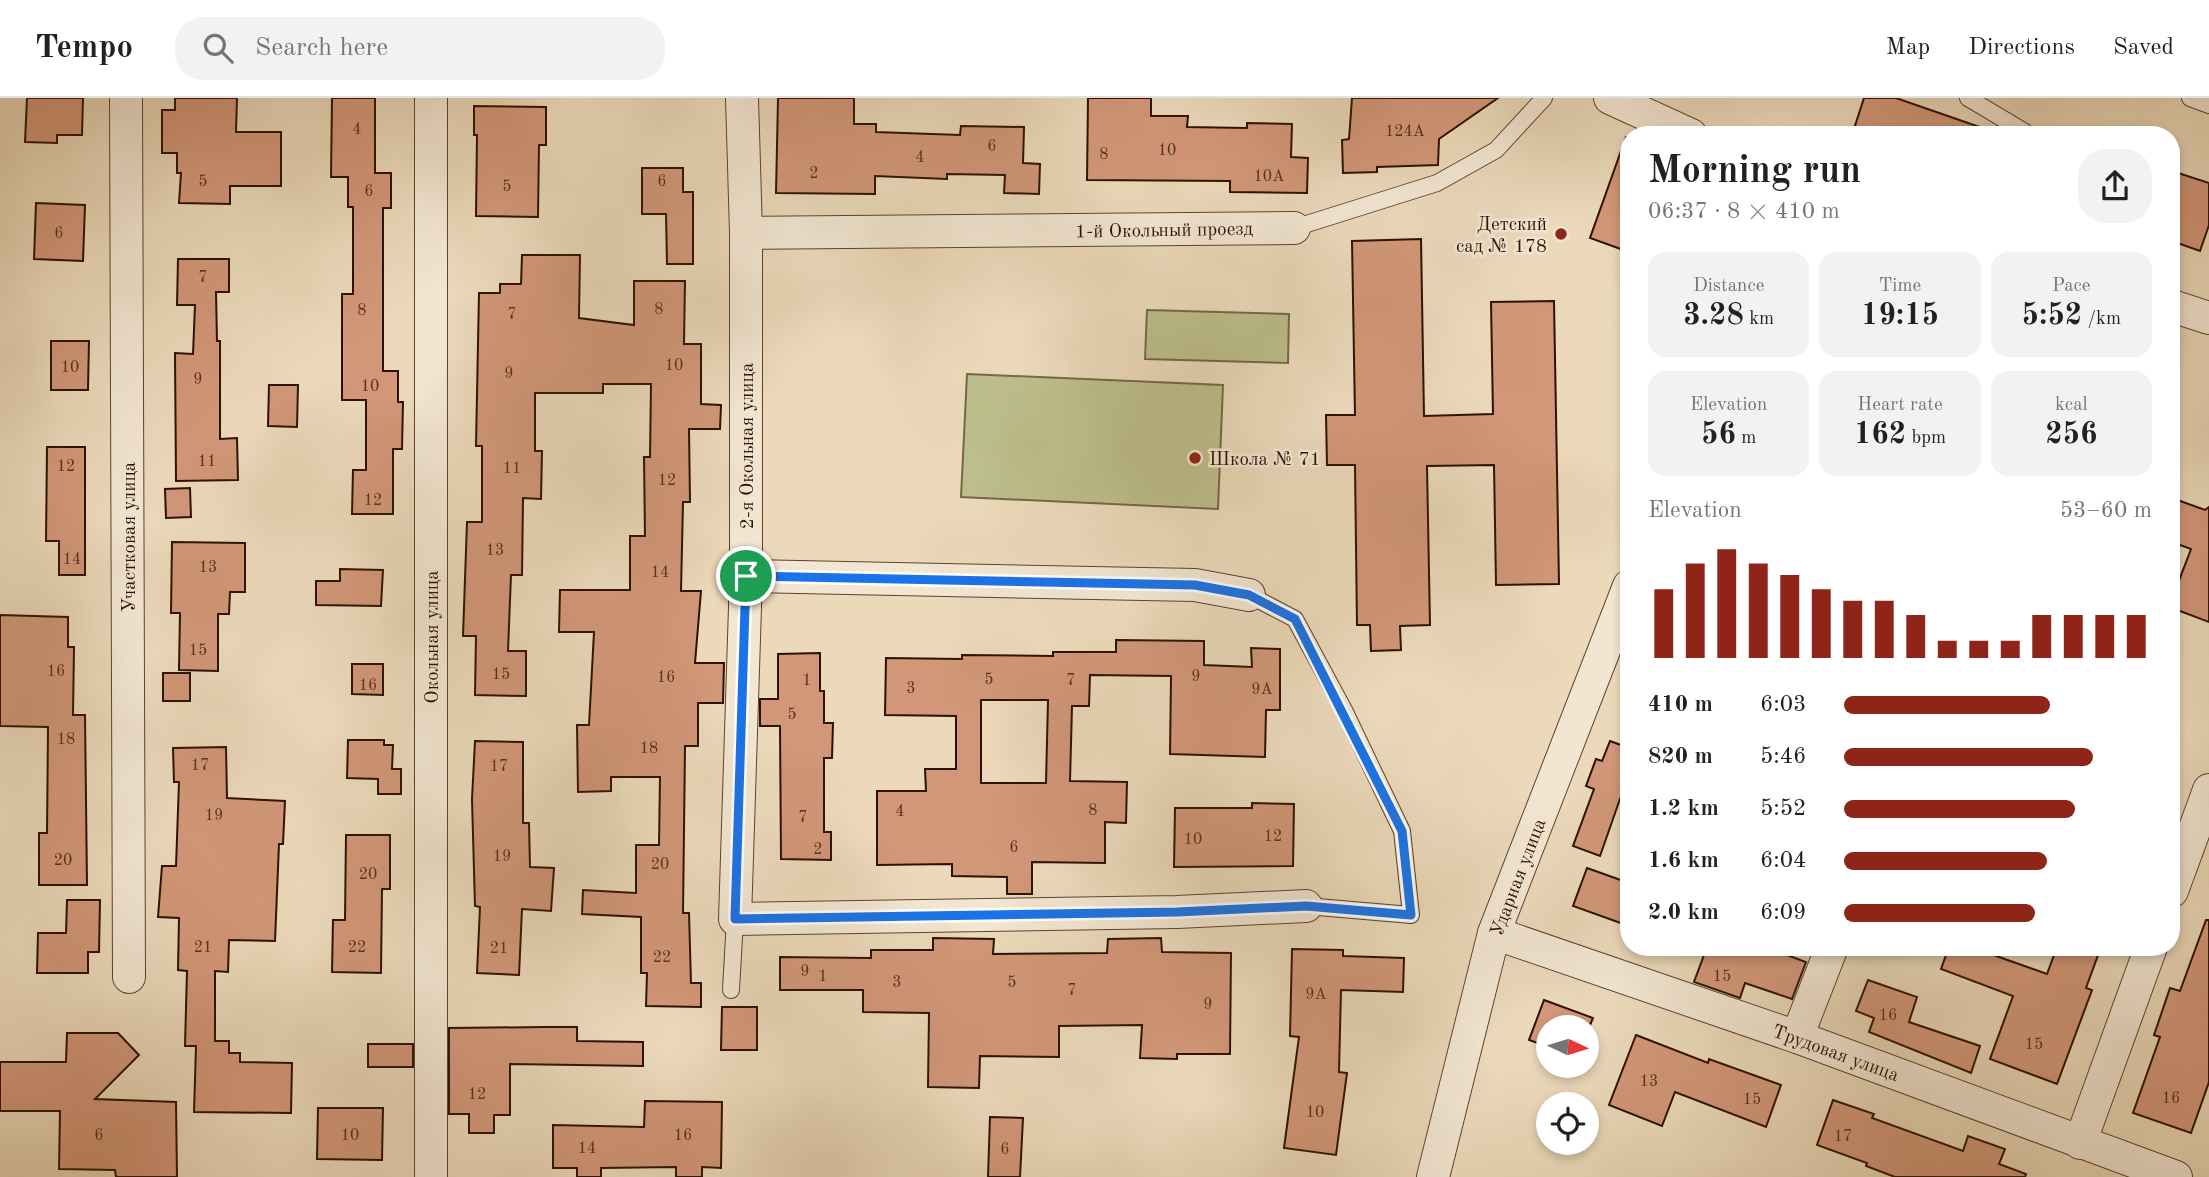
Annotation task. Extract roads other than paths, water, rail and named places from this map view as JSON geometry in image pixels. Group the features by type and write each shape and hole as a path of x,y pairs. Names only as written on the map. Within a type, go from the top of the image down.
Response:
{"street":[{"name":"Участковая улица","path":"126,98 130,977"},
{"name":"Окольная улица","path":"431,98 431,1177"},
{"name":"2-я Окольная улица","path":"735,919 746,576 746,233 742,98"},
{"path":"1611,98 1672,126"},
{"name":"1-й Окольный проезд","path":"746,233 1294,228"},
{"path":"2180,309 2209,318"},
{"path":"746,576 1195,585 1249,595"},
{"name":"Ударная улица","path":"1433,1177 1494,933 1620,609"},
{"path":"2180,869 2209,790"},
{"path":"735,919 1177,912 1306,906"},
{"name":"Трудовая улица","path":"1494,933 1797,1037 2176,1177"},
{"path":"1797,1037 1828,956"},
{"path":"2080,1143 2148,956"}],"lane":[{"name":"1-й Окольный проезд","path":"1294,228 1437,183 1496,150 1544,98"},
{"path":"1968,98 2015,126"},
{"path":"2190,98 2209,105"},
{"path":"1249,595 1295,619 1402,831 1411,915 1306,906"},
{"path":"731,990 735,919"}],"place":[{"name":"Детский сад № 178","path":"1561,234"},
{"name":"Школа № 71","path":"1195,458"}]}
